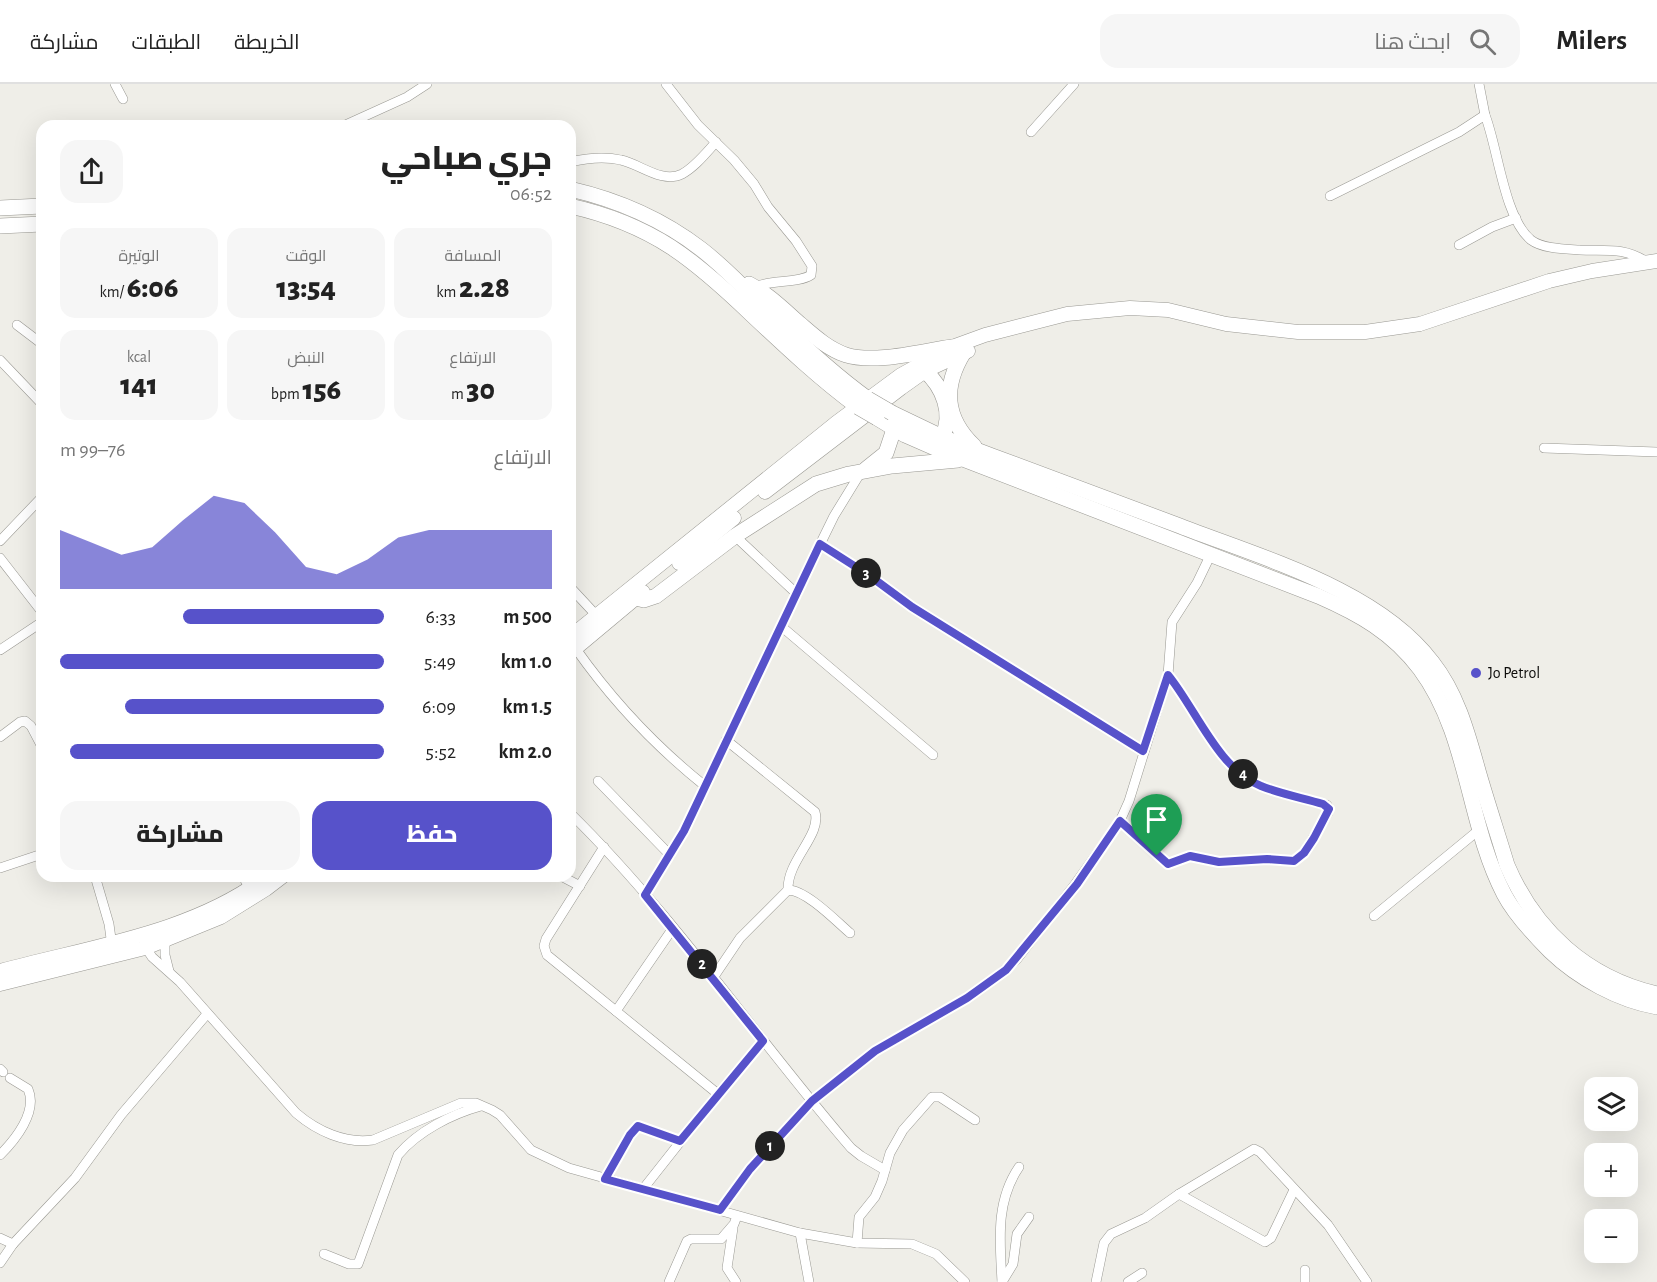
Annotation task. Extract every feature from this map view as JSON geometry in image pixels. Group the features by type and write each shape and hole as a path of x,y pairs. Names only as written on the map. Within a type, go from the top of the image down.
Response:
{"highway":[{"path":"576,191 608,199 658,221 703,250 836,375 877,418 894,429 964,459 1281,582 1356,613 1377,626 1407,653 1435,693 1449,724 1480,829 1497,880 1506,897 1545,946 1563,964 1586,979 1642,1005 1657,1007"},
{"path":"0,208 36,206"},
{"path":"576,208 634,227 673,248 720,285 819,376 863,403 978,450 1288,567 1359,599 1395,622 1417,643 1446,681 1456,702 1466,727 1507,865 1514,882 1530,907 1547,929 1581,961 1602,975 1618,982 1657,994"},
{"path":"0,226 36,224"},
{"path":"727,271 754,287 824,344 847,355 860,358 958,350 949,387 950,402 961,433 978,450"},
{"path":"925,371 940,388 945,402 947,425 942,436"},
{"path":"861,472 886,453 894,429"},
{"path":"633,594 644,600 656,596 735,536 816,484 892,466 964,459"},
{"path":"1281,582 1288,567"}],"main road":[{"path":"576,643 836,423 901,375 958,350 1068,318 1130,308 1168,310 1234,325 1318,333 1365,332 1397,328 1448,316 1549,281 1592,271 1652,262"},
{"path":"576,641 596,615 633,594 884,400 958,350"},
{"path":"142,941 177,922 232,899 248,887 264,882"},
{"path":"0,984 142,941 165,940 221,917 248,887"},
{"path":"0,971 113,949"}],"street":[{"path":"115,84 123,99"},
{"path":"357,120 406,97 427,84"},
{"path":"666,84 698,125 754,184 768,207 813,266 811,275 807,278 776,281 754,287"},
{"path":"1030,132 1074,84"},
{"path":"1479,84 1485,115 1516,218 1522,230 1531,240 1540,245 1567,249 1625,251 1652,262"},
{"path":"1330,196 1459,132 1485,115"},
{"path":"576,161 613,158 664,176 676,176 690,168 716,142"},
{"path":"1459,244 1516,218"},
{"path":"17,325 36,339"},
{"path":"0,360 36,394"},
{"path":"1544,448 1657,452"},
{"path":"645,895 670,855 782,627 820,544 861,472"},
{"path":"0,541 36,504"},
{"path":"735,536 797,594"},
{"path":"820,544 878,581 912,607 1143,751"},
{"path":"720,1210 750,1169 812,1101 875,1051 967,998 1006,970 1077,884 1120,821 1132,793 1168,675 1172,622 1197,583 1210,556"},
{"path":"0,558 36,604"},
{"path":"576,593 596,615"},
{"path":"0,650 36,626"},
{"path":"782,627 933,755"},
{"path":"576,651 631,717 705,786"},
{"path":"1120,821 1168,864 1190,856 1219,862 1267,859 1289,861 1297,859 1304,853 1328,813 1327,805 1260,786 1235,767 1215,746 1168,675"},
{"path":"0,737 20,722 25,721 32,726 36,734"},
{"path":"713,978 740,938 788,890 790,871 814,831 817,820 815,812 726,740"},
{"path":"598,781 670,855"},
{"path":"576,819 673,928 852,1148 885,1170"},
{"path":"1374,916 1480,829"},
{"path":"604,848 546,939 545,951 556,964 718,1094"},
{"path":"0,868 36,856"},
{"path":"97,882 109,924 113,949"},
{"path":"572,882 580,886"},
{"path":"788,890 804,895 850,933"},
{"path":"616,1011 673,928"},
{"path":"165,940 165,955 169,971"},
{"path":"142,941 152,957 180,982 302,1118 340,1138 351,1141 373,1140 461,1103 476,1103 500,1115 531,1150 605,1179 720,1210 735,1220 857,1243 900,1243 920,1247 942,1258 965,1282"},
{"path":"0,1263 13,1244 75,1178 121,1115 207,1014"},
{"path":"643,1189 763,1041"},
{"path":"0,1155 14,1142 20,1132 30,1102 28,1089 4,1073"},
{"path":"857,1243 859,1217 876,1197 890,1153 903,1130 932,1097 940,1097 975,1120"},
{"path":"324,1254 349,1264 358,1264 393,1166 401,1151 449,1116 484,1106"},
{"path":"605,1179 630,1135 638,1126 680,1141"},
{"path":"1099,1280 1102,1249 1107,1238 1117,1230 1144,1218 1254,1149 1260,1152 1339,1240 1367,1282"},
{"path":"1002,1282 1001,1215 1006,1191 1019,1167"},
{"path":"1179,1194 1265,1242 1271,1238 1294,1190"},
{"path":"1002,1282 1012,1264 1017,1234 1029,1217"},
{"path":"669,1282 687,1241 721,1239 735,1220"},
{"path":"735,1220 726,1262 729,1273 736,1282"},
{"path":"800,1233 808,1282"},
{"path":"0,1238 13,1244"},
{"path":"1305,1270 1305,1282"},
{"path":"1128,1282 1142,1273"}],"place":[{"name":"Jo Petrol","path":"1476,673"}],"route":[{"path":"820,544 870,576 912,607 1143,751 1168,675 1215,746 1235,767 1260,786 1327,805 1329,809 1326,818 1304,853 1294,861 1267,859 1219,862 1186,856 1175,863 1168,864 1157,856 1120,821 1077,884 1006,970 989,984 948,1010 875,1051 812,1101 750,1169 720,1210 605,1179 630,1135 638,1126 680,1141 763,1041 645,895 684,831 820,544"}]}
